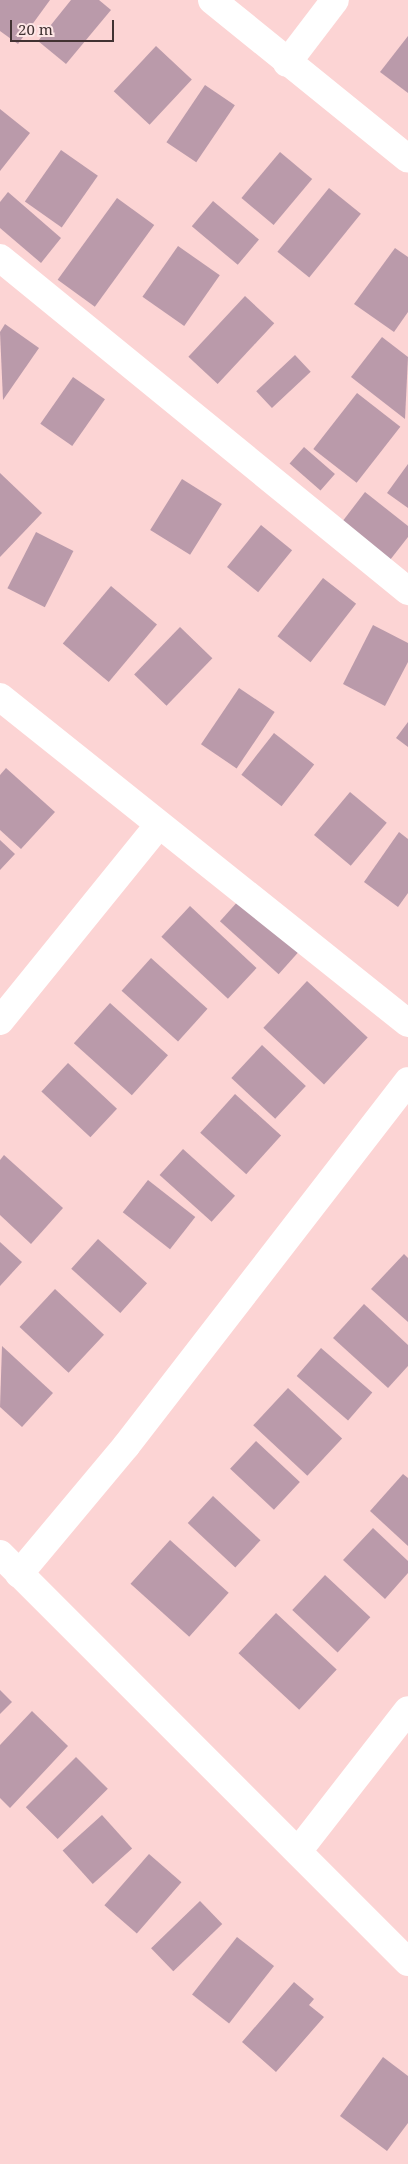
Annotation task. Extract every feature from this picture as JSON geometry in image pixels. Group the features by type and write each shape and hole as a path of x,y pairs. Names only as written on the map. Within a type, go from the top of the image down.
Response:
{"street":[{"path":"212,0 287,63 408,159"},
{"path":"287,63 335,0"},
{"path":"0,258 408,591"},
{"path":"0,697 408,1023"},
{"path":"0,1021 159,825"},
{"path":"19,1574 126,1446 408,1082"},
{"path":"0,1554 299,1850 387,1946 408,1962"},
{"path":"299,1850 408,1710"}],"building":[{"path":"0,0 50,0 18,44 0,31"},
{"path":"71,0 99,0 111,10 66,64 38,41"},
{"path":"408,36 408,93 380,72"},
{"path":"156,46 192,79 150,125 114,91"},
{"path":"205,85 235,105 196,162 166,142"},
{"path":"0,109 30,133 0,171"},
{"path":"61,150 98,176 62,227 25,202"},
{"path":"280,152 312,179 274,225 241,198"},
{"path":"329,188 361,214 309,278 277,252"},
{"path":"8,192 61,238 41,263 0,228 0,202"},
{"path":"117,198 154,225 95,307 58,280"},
{"path":"213,201 259,240 238,265 192,226"},
{"path":"178,246 220,275 184,326 142,297"},
{"path":"395,248 408,257 408,312 394,332 354,304"},
{"path":"245,296 274,323 218,384 188,357"},
{"path":"5,324 39,348 3,400 0,332"},
{"path":"382,337 408,357 405,419 351,377"},
{"path":"295,355 311,372 272,408 256,391"},
{"path":"73,377 105,399 72,446 40,424"},
{"path":"357,393 400,427 357,483 313,449"},
{"path":"304,447 335,474 321,491 290,464"},
{"path":"408,464 408,508 387,493"},
{"path":"0,473 42,513 0,557"},
{"path":"182,479 222,504 190,555 150,530"},
{"path":"365,492 408,526 408,537 390,560 342,522"},
{"path":"261,525 292,550 258,592 227,567"},
{"path":"36,532 73,551 45,607 7,588"},
{"path":"323,578 356,604 311,662 277,636"},
{"path":"111,586 157,625 109,682 63,643"},
{"path":"373,625 408,643 408,662 385,706 343,684"},
{"path":"180,627 212,658 167,706 134,674"},
{"path":"239,688 275,712 237,768 201,744"},
{"path":"408,722 408,747 396,738"},
{"path":"274,733 314,764 282,806 241,775"},
{"path":"6,768 55,812 21,849 0,830 0,775"},
{"path":"350,792 387,823 351,866 314,835"},
{"path":"399,832 408,839 408,893 398,907 364,882"},
{"path":"0,840 15,854 0,870"},
{"path":"240,899 299,952 279,974 220,921"},
{"path":"190,906 257,968 228,999 161,937"},
{"path":"151,958 207,1009 178,1042 122,991"},
{"path":"307,981 368,1038 324,1084 263,1028"},
{"path":"110,1003 168,1055 132,1095 74,1043"},
{"path":"262,1045 306,1086 275,1119 231,1078"},
{"path":"68,1063 117,1109 90,1137 41,1092"},
{"path":"235,1094 281,1135 246,1174 200,1133"},
{"path":"183,1149 235,1196 212,1222 160,1175"},
{"path":"4,1155 63,1208 31,1244 0,1215 0,1160"},
{"path":"148,1180 195,1217 170,1249 123,1212"},
{"path":"98,1239 147,1283 120,1313 71,1269"},
{"path":"0,1242 22,1262 0,1286"},
{"path":"404,1254 408,1258 408,1322 371,1289"},
{"path":"55,1289 104,1335 69,1373 20,1327"},
{"path":"364,1304 408,1345 408,1366 388,1388 333,1338"},
{"path":"2,1346 53,1393 22,1427 0,1407"},
{"path":"321,1348 372,1393 348,1421 297,1376"},
{"path":"288,1388 342,1438 307,1476 253,1425"},
{"path":"256,1441 300,1482 274,1510 230,1469"},
{"path":"403,1474 408,1478 408,1546 370,1511"},
{"path":"213,1496 261,1540 235,1567 188,1523"},
{"path":"373,1528 408,1561 408,1573 385,1599 343,1560"},
{"path":"170,1540 229,1593 189,1637 131,1584"},
{"path":"325,1575 370,1617 338,1652 292,1610"},
{"path":"276,1613 337,1670 299,1710 238,1653"},
{"path":"0,1690 12,1702 0,1714"},
{"path":"32,1711 68,1746 10,1808 0,1798 0,1745"},
{"path":"76,1757 108,1789 58,1839 26,1807"},
{"path":"102,1815 132,1848 93,1884 63,1850"},
{"path":"149,1854 181,1882 137,1934 104,1905"},
{"path":"200,1901 222,1924 173,1971 151,1948"},
{"path":"237,1937 274,1966 229,2023 192,1995"},
{"path":"294,1982 314,1999 309,2005 324,2017 276,2072 242,2042"},
{"path":"383,2057 408,2076 408,2123 387,2151 340,2116"}]}
